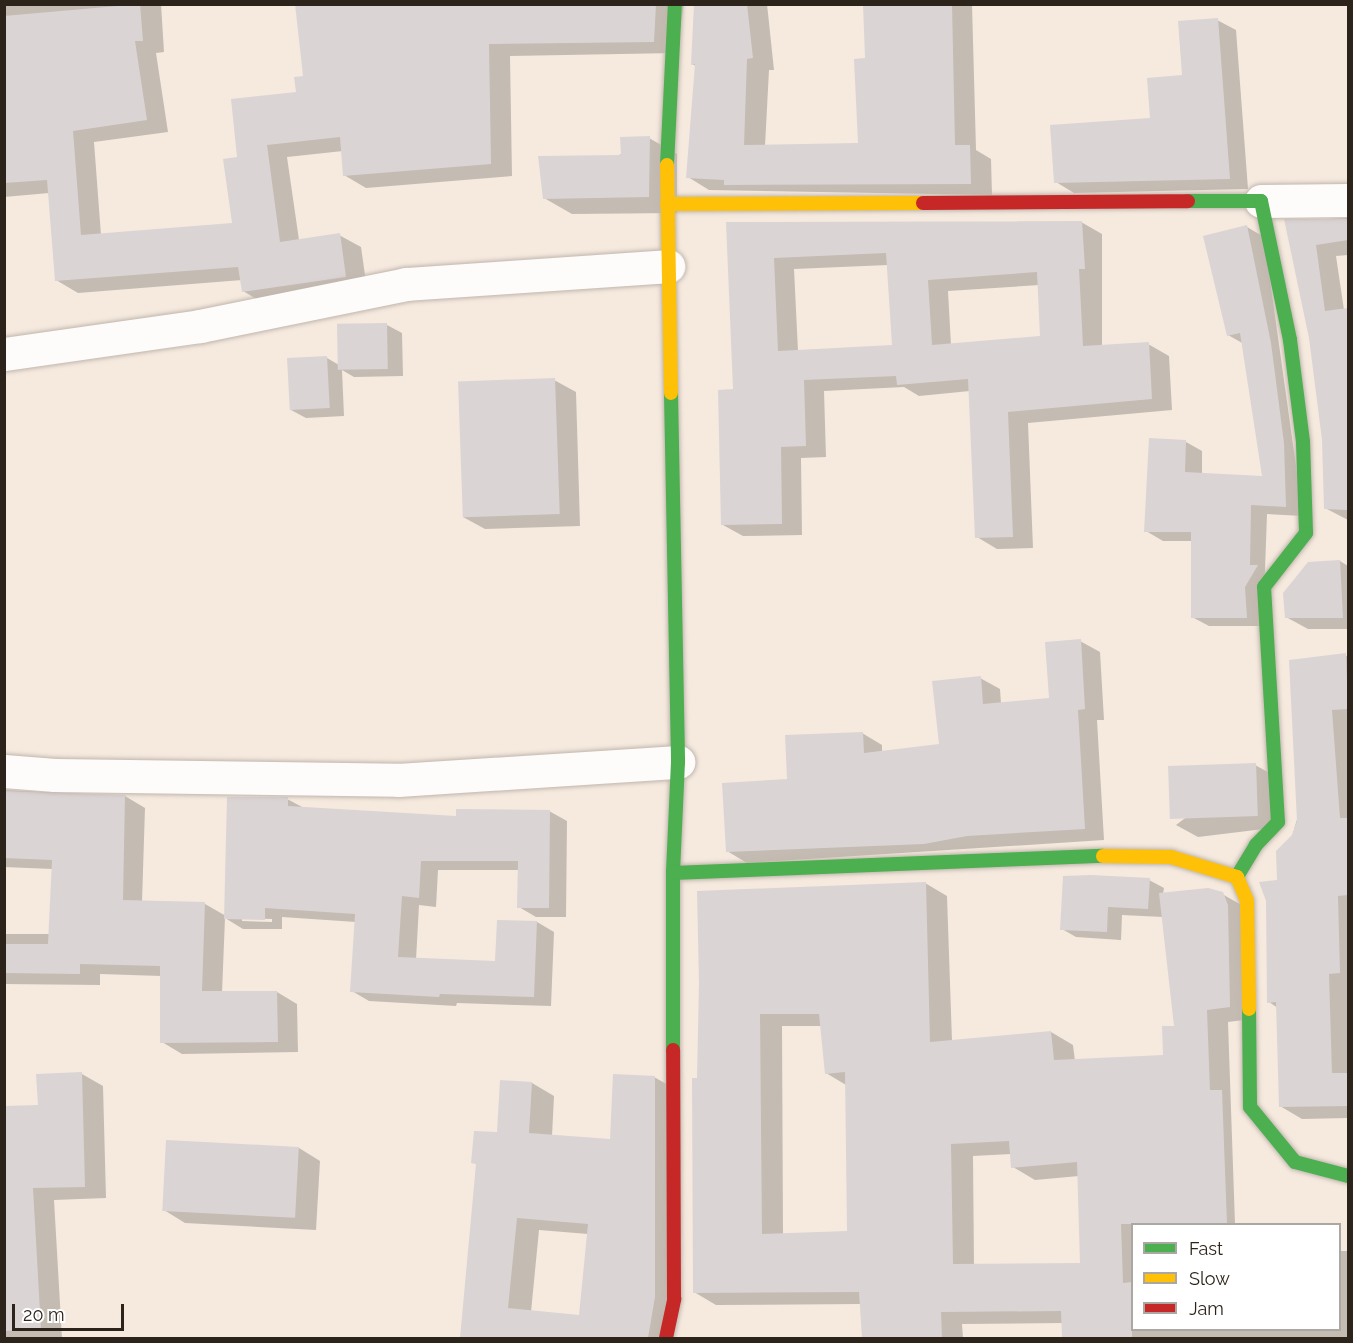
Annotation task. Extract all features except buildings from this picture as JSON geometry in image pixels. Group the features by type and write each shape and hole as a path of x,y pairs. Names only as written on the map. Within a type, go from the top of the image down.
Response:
{"street":[{"path":"666,1338 674,1299 673,873 678,762 667,204 675,4"},
{"path":"667,204 1348,200"},
{"path":"1237,877 1256,845 1278,822 1264,587 1306,533 1303,442 1290,340 1262,201"},
{"path":"4,354 200,326 406,284 668,266"},
{"path":"4,771 55,775 398,780 678,762"},
{"path":"673,873 1098,856 1171,857 1237,877"},
{"path":"1237,877 1247,901 1250,1107 1294,1162 1348,1176"}],"traffic: fast":[{"path":"667,165 675,4"},
{"path":"1188,201 1261,201 1290,340 1303,442 1306,533 1264,587 1278,822 1256,845 1237,877"},
{"path":"671,393 678,762 673,873 673,1050"},
{"path":"673,873 1103,856"},
{"path":"1249,1009 1250,1107 1295,1162 1348,1176"}],"traffic: slow":[{"path":"667,165 671,393"},
{"path":"667,204 923,203"},
{"path":"1103,856 1171,857 1237,877 1247,901 1249,1009"}],"traffic: jam":[{"path":"923,203 1188,201"},
{"path":"666,1338 674,1299 673,1050"}]}
